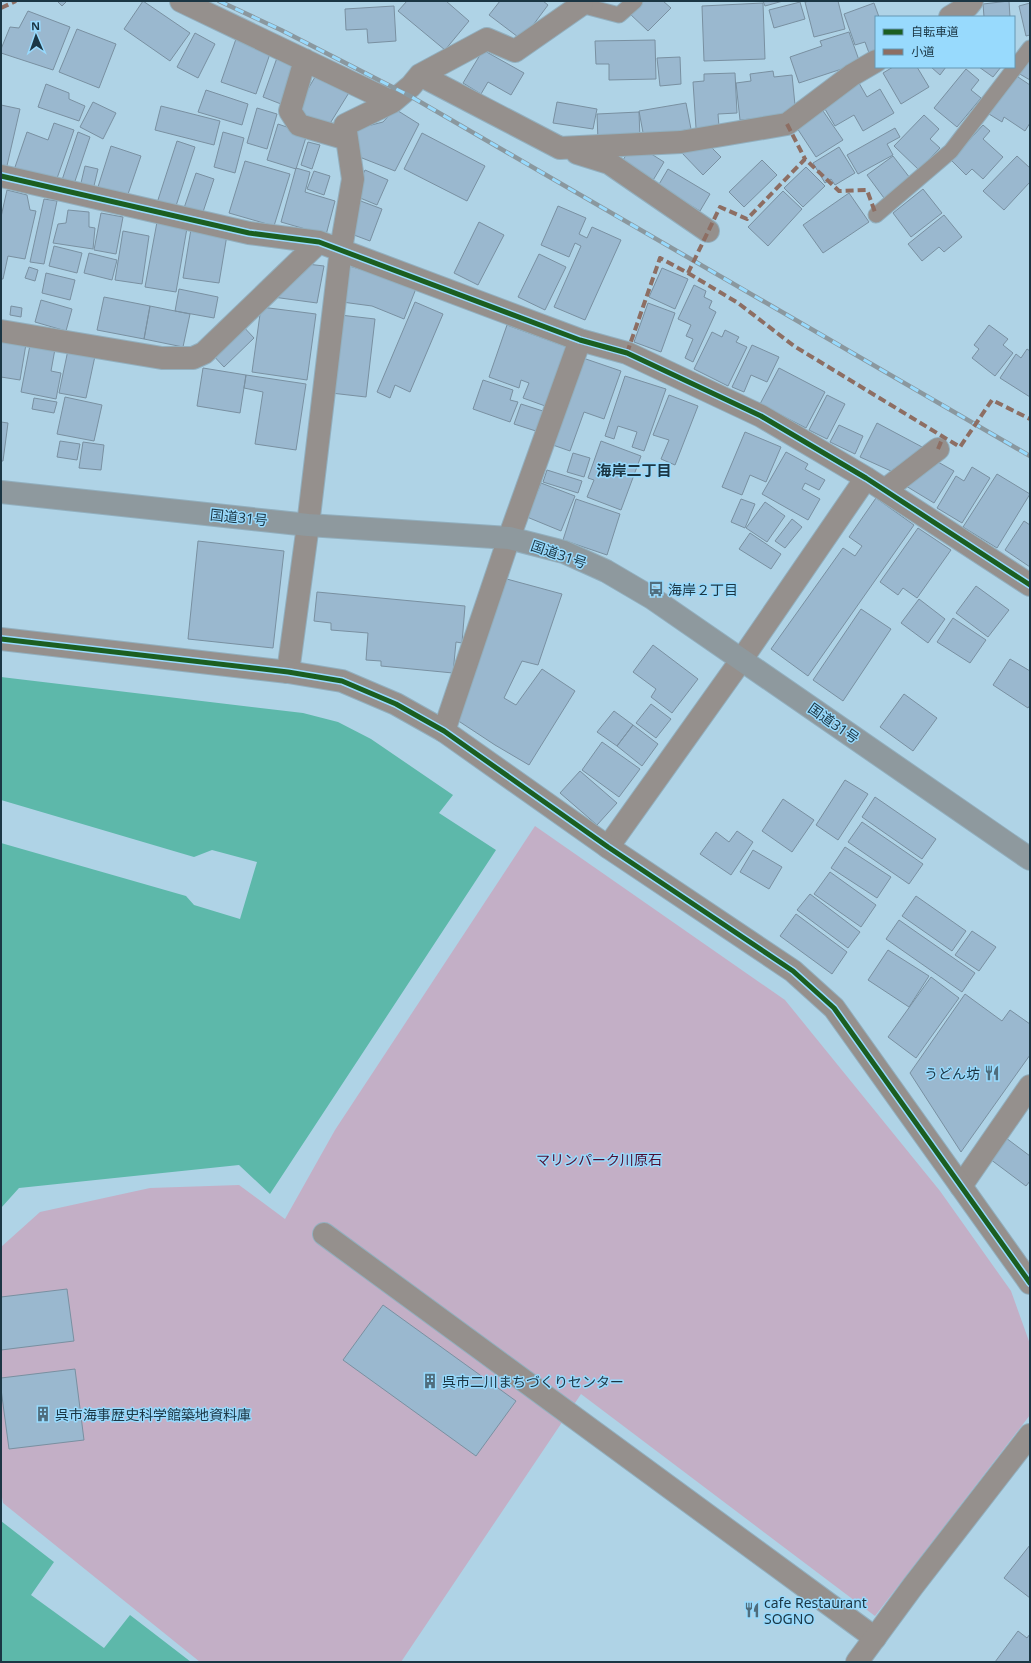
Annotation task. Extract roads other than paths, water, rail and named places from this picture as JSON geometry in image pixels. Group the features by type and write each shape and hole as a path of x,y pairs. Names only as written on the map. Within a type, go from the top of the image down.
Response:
{"highway":[{"name":"国道31号","path":"1,492 308,524 509,538 564,552 606,571 652,598 1030,859"}],"street":[{"path":"182,1 392,102"},
{"path":"952,16 968,6 972,1"},
{"path":"288,672 308,524 341,249 353,179 344,125 392,102 411,86 420,75 487,39 515,51 582,3"},
{"path":"305,60 290,111 299,125 346,139"},
{"path":"560,148 681,142 787,124 852,75 875,62"},
{"path":"420,75 560,148 609,163 708,232"},
{"path":"1,176 249,232 319,242 580,340 627,353 761,416 866,478 1030,585"},
{"path":"1,331 162,358 194,358 204,353 319,242"},
{"path":"444,731 509,538 580,340"},
{"path":"885,490 938,449"},
{"path":"608,847 742,659 866,478"},
{"path":"1,639 288,672 342,681 396,704 444,731 608,847 793,971 834,1008 1030,1283"},
{"path":"961,1186 1030,1086"},
{"path":"324,1234 875,1638"},
{"path":"857,1662 913,1586 1030,1435"}],"lane":[{"path":"582,3 619,15 636,1"},
{"path":"1015,68 1030,48"},
{"path":"876,215 951,151 1015,68"}],"railway":[{"path":"219,1 281,30 410,96 1030,456"}],"place":[{"name":"海岸２丁目","path":"656,589"},
{"name":"うどん坊","path":"992,1073"},
{"name":"呉市二川まちづくりセンター","path":"430,1381"},
{"name":"呉市海事歴史科学館築地資料庫","path":"43,1414"},
{"name":"cafe Restaurant SOGNO","path":"752,1610"}],"district":[{"name":"海岸二丁目","path":"634,470"}],"park label":[{"name":"マリンパーク川原石","path":"599,1159"}]}
